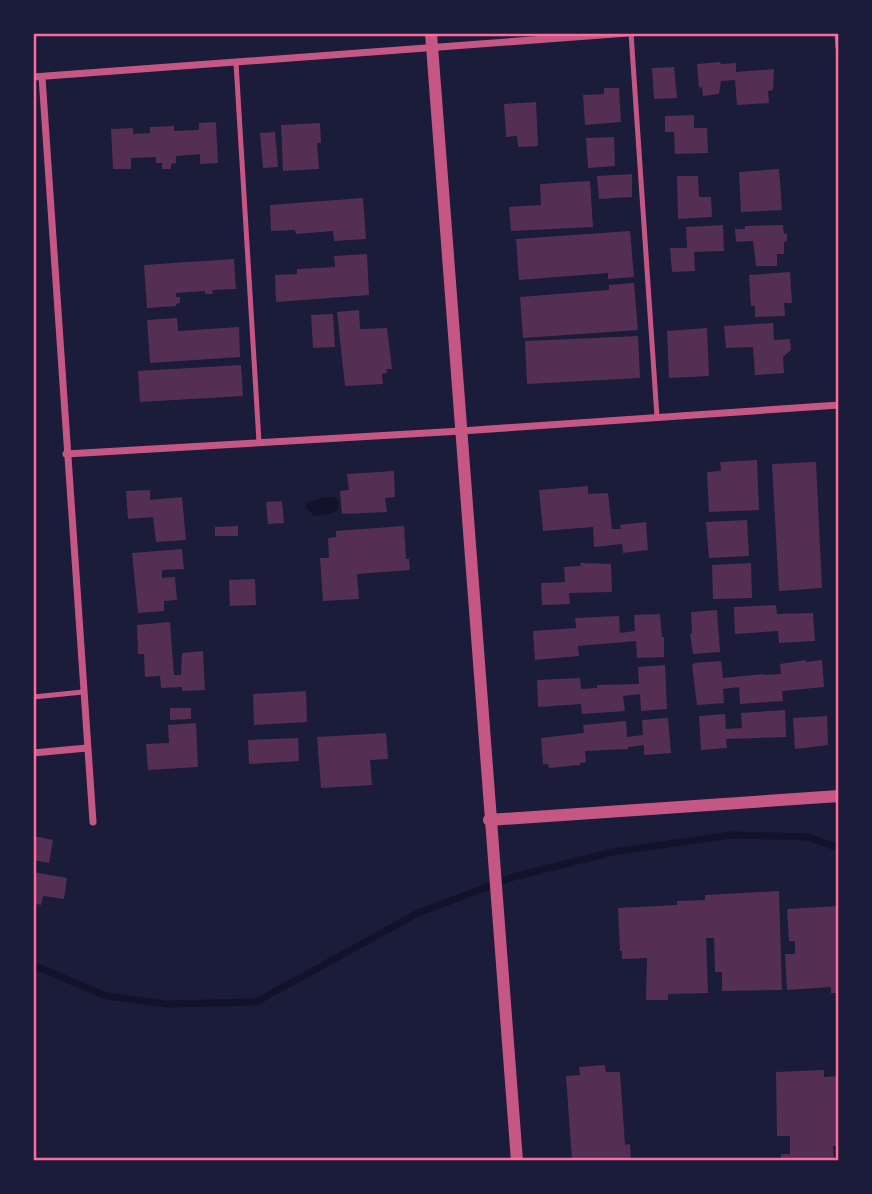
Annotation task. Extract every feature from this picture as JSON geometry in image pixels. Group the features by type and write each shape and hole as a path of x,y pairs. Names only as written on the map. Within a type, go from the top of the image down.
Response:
{"street":[{"path":"431,33 517,1161"},
{"path":"93,822 38,77 630,33"},
{"path":"838,33 839,47"},
{"path":"66,454 839,405"},
{"path":"33,753 87,748"},
{"path":"489,820 839,796"}],"lane":[{"path":"630,33 657,417"},
{"path":"236,63 259,442"},
{"path":"33,697 83,692"}],"shaded area":[{"path":"325,497 338,500 339,509 333,513 314,516 305,507 306,503"}],"building":[{"path":"736,63 736,72 774,69 773,90 768,91 769,103 737,105 735,80 721,81 719,94 703,96 702,87 699,88 697,64"},
{"path":"674,67 677,98 654,99 652,68"},
{"path":"604,88 619,88 621,122 585,125 583,95 604,94"},
{"path":"536,102 538,146 518,147 517,136 506,137 504,104"},
{"path":"694,115 694,128 707,128 708,153 675,154 674,132 665,132 665,116"},
{"path":"216,122 218,163 200,164 200,154 176,156 176,163 171,164 171,169 162,169 162,163 156,163 156,157 131,158 131,169 113,169 111,129 133,128 133,134 150,133 150,127 174,126 174,131 199,130 199,123"},
{"path":"320,123 321,143 317,143 319,169 283,171 281,125"},
{"path":"275,132 278,167 263,168 260,133"},
{"path":"614,137 615,166 588,168 586,138"},
{"path":"779,169 782,210 741,212 739,172"},
{"path":"632,174 632,197 599,199 597,176"},
{"path":"677,176 698,176 699,197 711,197 712,217 678,219"},
{"path":"590,181 593,227 511,231 509,207 541,205 540,184"},
{"path":"363,198 366,239 334,241 333,231 296,234 295,230 271,231 270,205"},
{"path":"723,225 724,251 694,252 695,271 672,272 670,248 687,248 686,227"},
{"path":"783,225 787,241 784,242 784,254 777,254 777,266 756,266 753,241 736,242 735,229 745,229 745,226"},
{"path":"630,231 634,277 608,279 608,273 519,280 516,239"},
{"path":"367,254 369,295 276,302 275,275 297,274 297,269 335,267 334,256"},
{"path":"234,259 236,289 212,290 213,294 205,294 205,291 176,293 176,297 180,297 180,303 176,306 147,308 144,265"},
{"path":"790,272 792,303 784,303 785,316 755,317 755,306 751,306 749,275"},
{"path":"634,283 638,330 523,338 520,297 609,290 609,285"},
{"path":"359,310 360,329 387,328 392,369 386,369 387,373 382,374 383,384 345,386 337,312"},
{"path":"333,314 335,347 313,348 311,315"},
{"path":"177,318 178,331 239,327 240,357 150,363 147,320"},
{"path":"773,323 774,340 790,339 791,350 783,357 784,373 755,375 753,347 726,348 724,326"},
{"path":"707,328 709,376 669,378 667,331"},
{"path":"638,336 640,378 527,384 525,341"},
{"path":"241,365 243,396 140,402 138,371"},
{"path":"757,460 759,510 709,512 707,472 721,471 720,462"},
{"path":"816,462 822,588 779,591 772,464"},
{"path":"394,471 395,497 385,498 387,512 342,514 340,491 349,490 347,474"},
{"path":"588,486 588,494 608,493 612,529 621,529 620,525 646,522 648,550 623,553 622,544 594,547 593,527 543,531 539,490"},
{"path":"150,490 150,500 182,497 186,540 156,542 153,517 128,519 126,491"},
{"path":"282,501 284,523 268,524 266,502"},
{"path":"747,520 749,556 709,558 706,522"},
{"path":"238,526 238,536 215,536 215,527"},
{"path":"404,526 406,559 409,559 410,570 357,574 359,599 323,601 320,558 329,558 328,538 336,537 336,531"},
{"path":"182,549 184,569 162,570 162,578 175,577 177,600 164,601 164,611 138,613 132,553"},
{"path":"580,563 611,564 612,592 569,593 570,604 542,605 541,583 565,582 564,567 581,566"},
{"path":"751,563 752,598 713,599 712,565"},
{"path":"255,579 256,605 230,606 229,580"},
{"path":"776,605 777,614 813,613 815,641 779,643 778,631 735,634 734,607"},
{"path":"717,610 720,652 693,654 691,612"},
{"path":"660,614 664,657 637,658 636,641 578,646 579,656 535,660 533,631 576,628 575,618 619,616 620,633 635,631 634,615"},
{"path":"170,622 174,675 181,675 182,653 203,651 205,690 161,688 160,676 145,677 144,654 138,654 137,625"},
{"path":"822,660 824,687 782,691 783,701 740,704 739,687 723,689 724,703 697,705 692,665 695,663 721,661 723,678 781,674 780,664"},
{"path":"665,665 667,709 641,711 640,694 623,696 625,711 582,714 581,704 538,707 537,680 580,678 581,689 597,688 597,685 639,684 638,667"},
{"path":"306,691 307,722 254,725 253,694"},
{"path":"170,708 191,708 191,719 170,720"},
{"path":"785,710 786,737 726,739 727,748 701,750 699,716 725,714 726,729 742,728 741,713"},
{"path":"827,716 828,745 795,749 793,718"},
{"path":"668,718 671,753 644,755 644,745 628,749 585,751 586,762 580,765 549,768 548,764 543,764 541,738 584,733 583,725 626,721 627,737 643,735 642,720"},
{"path":"196,723 198,767 148,770 146,744 169,743 168,725"},
{"path":"386,733 388,759 370,760 372,785 321,788 317,737"},
{"path":"298,738 299,761 249,764 248,740"},
{"path":"33,836 53,840 49,863 33,860"},
{"path":"33,872 67,878 64,899 43,896 41,905 33,903"},
{"path":"779,891 782,990 722,991 722,972 715,972 714,938 706,938 708,993 668,994 668,1000 646,1000 647,958 622,959 618,908 677,905 677,901 705,900 705,895"},
{"path":"839,906 839,993 831,993 831,987 787,990 785,954 795,954 795,941 789,941 787,909"},
{"path":"605,1065 606,1072 620,1072 625,1145 630,1144 631,1161 572,1161 566,1076 580,1075 579,1067"},
{"path":"824,1070 824,1077 839,1076 839,1146 833,1146 834,1159 781,1161 781,1154 790,1154 790,1136 777,1136 776,1072"}],"waterway":[{"path":"33,965 106,996 167,1004 256,1002 418,913 513,877 613,852 732,835 808,837 839,848"}]}
